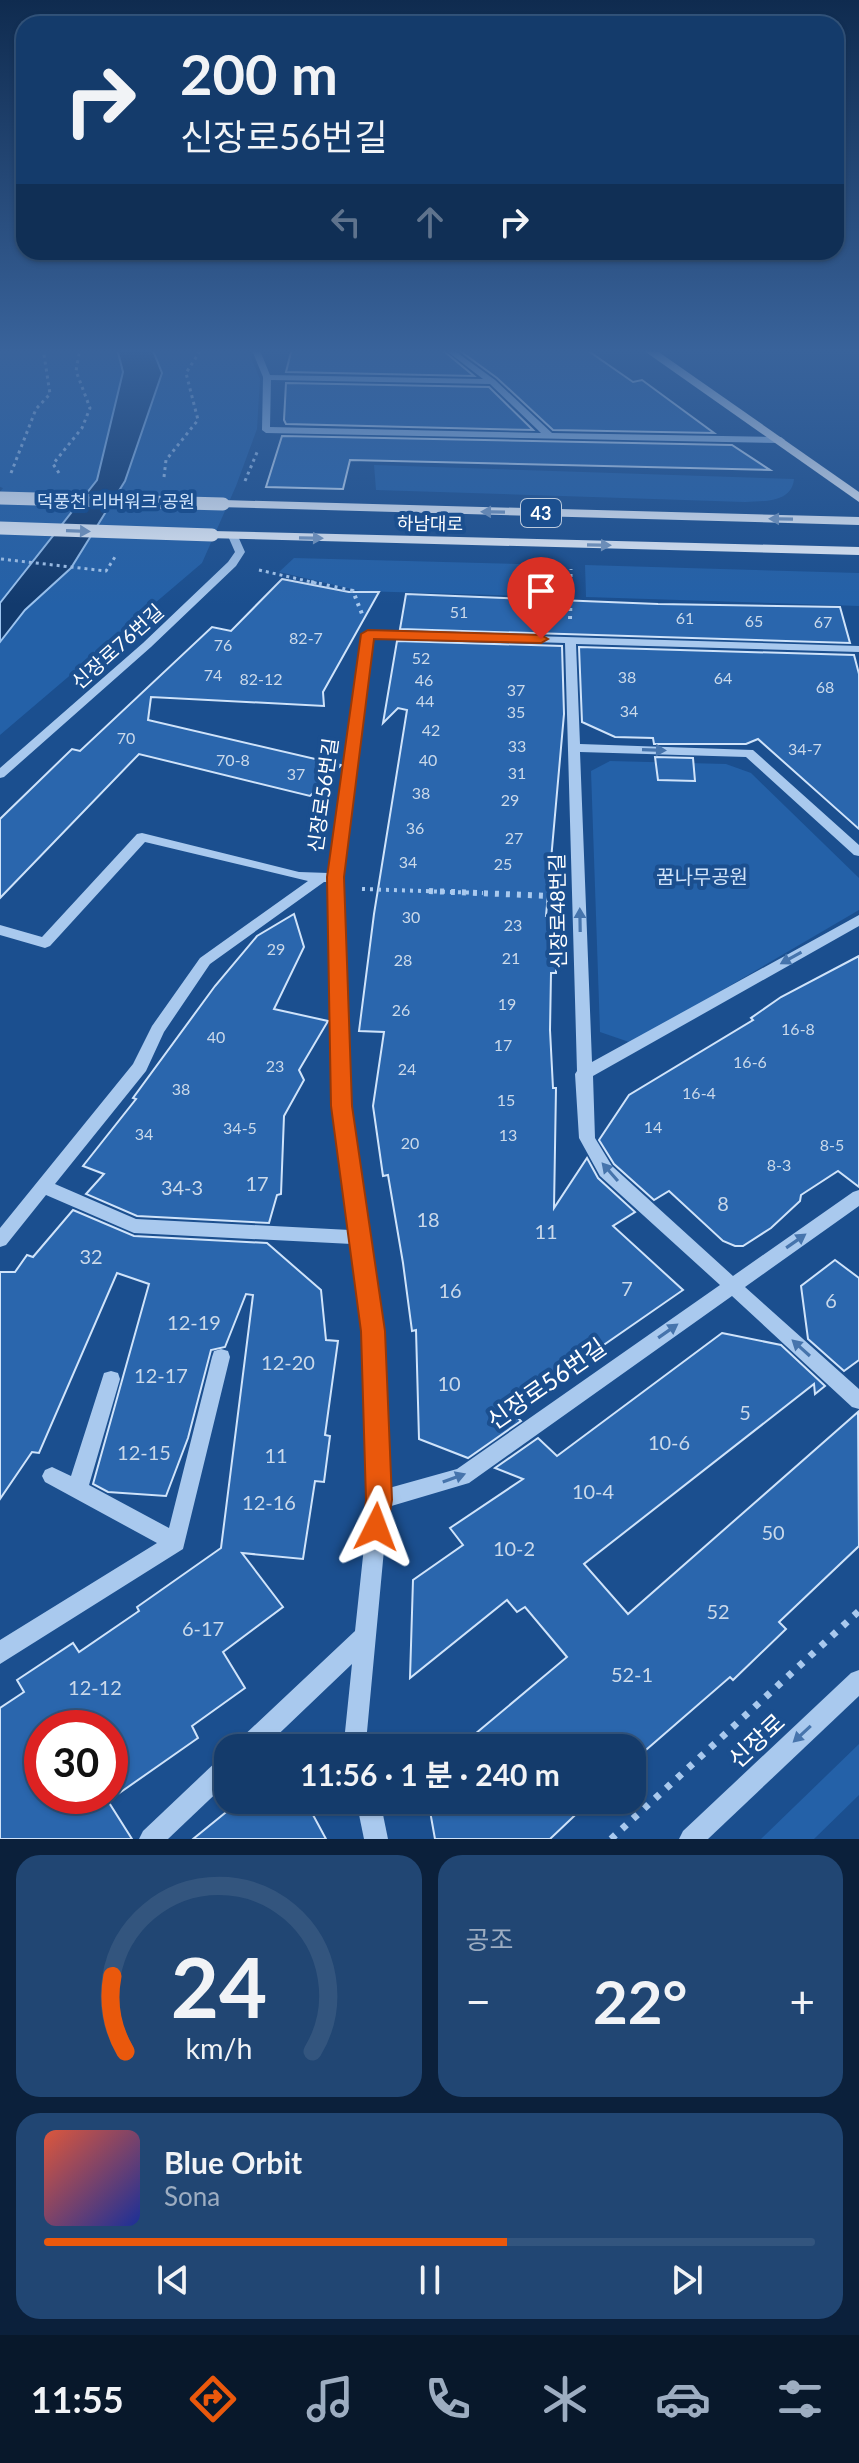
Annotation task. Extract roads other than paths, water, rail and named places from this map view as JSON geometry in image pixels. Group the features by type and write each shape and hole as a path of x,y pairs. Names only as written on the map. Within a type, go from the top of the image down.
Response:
{"main road":[{"path":"772,434 859,498"},
{"name":"하남대로","path":"0,498 859,521"},
{"name":"하남대로","path":"0,528 859,551"}],"street":[{"path":"482,434 781,440"},
{"name":"신장로76번길","path":"0,774 147,645 232,564 240,552 233,536"},
{"name":"신장로56번길","path":"356,1734 379,1500 373,1331 341,1106 328,878 368,634 570,640"},
{"path":"570,640 859,649"},
{"name":"신장로48번길","path":"570,640 587,1138 606,1171 859,1401"},
{"path":"576,748 749,753 859,852"},
{"path":"0,930 45,943 142,837 299,876 328,878"},
{"path":"0,1240 140,1067 157,1030 205,961 328,878"},
{"path":"583,1074 859,920"},
{"path":"44,1187 134,1226 359,1237"},
{"path":"733,1285 859,1197"},
{"name":"신장로56번길","path":"379,1500 462,1477 733,1285"},
{"path":"0,1653 176,1542 221,1357"},
{"path":"77,1490 111,1379"},
{"path":"52,1476 176,1542"},
{"path":"262,1734 366,1636"},
{"name":"신장로","path":"691,1839 859,1681"},
{"path":"151,1839 214,1779"},
{"path":"371,1814 376,1839"}],"park label":[{"name":"덕풍천 리버워크 공원","path":"116,501"},
{"name":"꿈나무공원","path":"702,876"}]}
